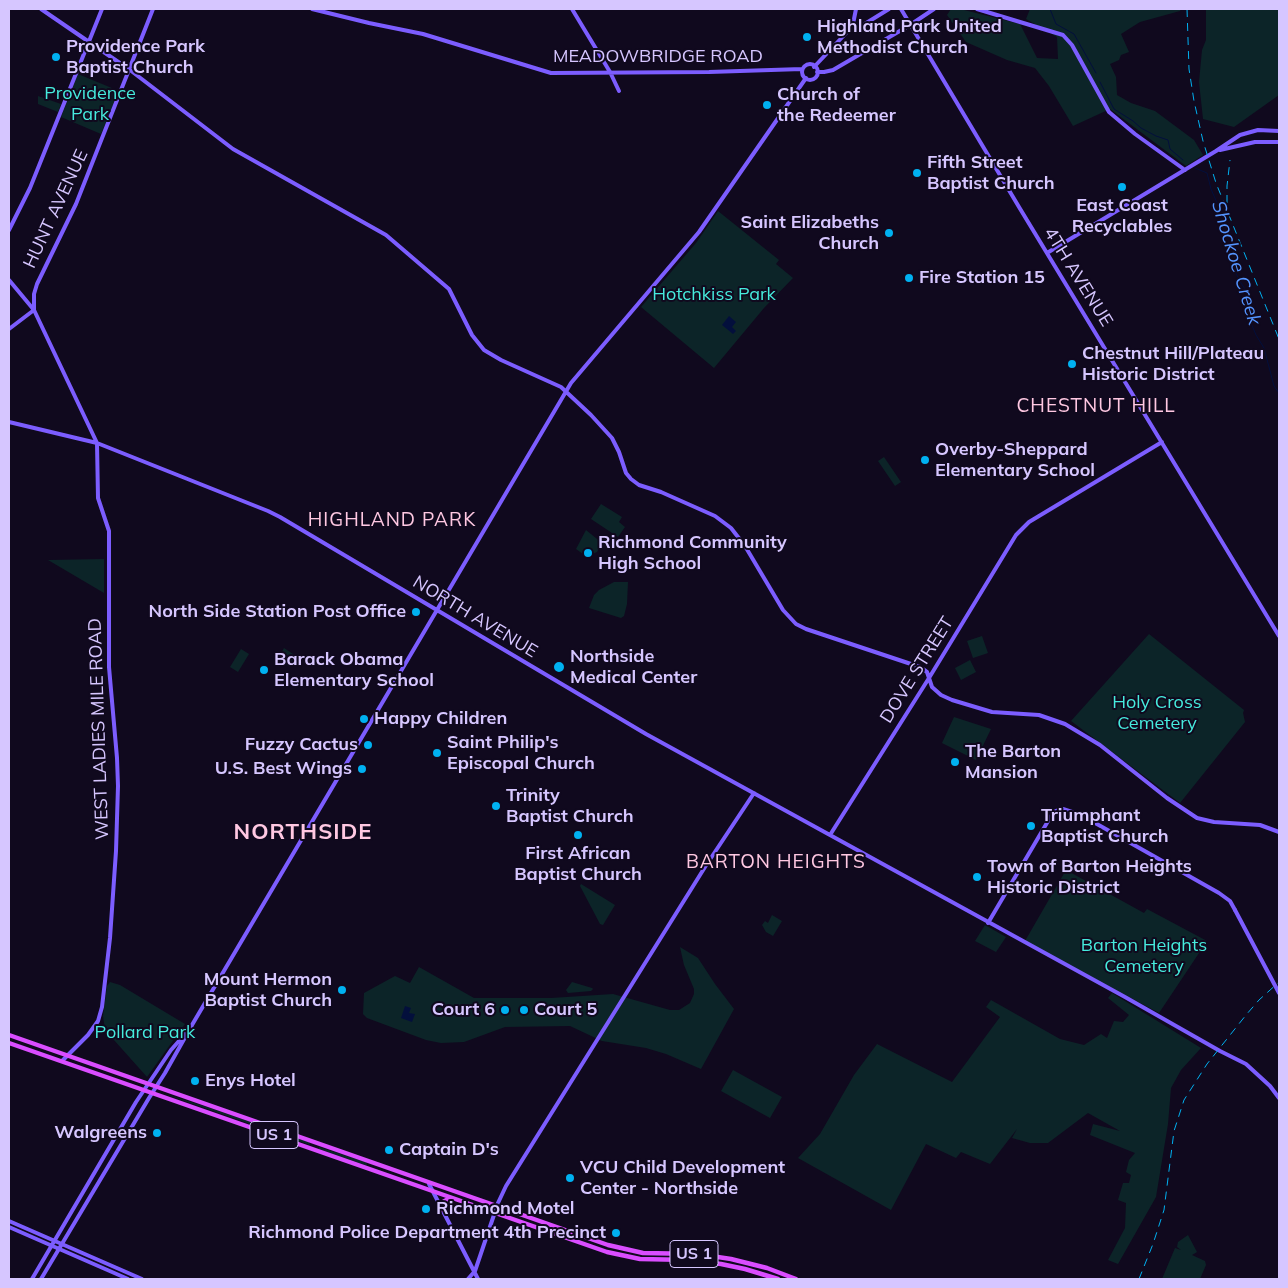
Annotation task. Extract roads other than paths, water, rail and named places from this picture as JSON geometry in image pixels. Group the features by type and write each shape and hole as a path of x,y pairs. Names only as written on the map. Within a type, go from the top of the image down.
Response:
{"main road":[{"name":"US 1","path":"9,1035 429,1184 619,1249 643,1253 698,1254 724,1257 755,1264 796,1279"},
{"name":"US 1","path":"9,1043 616,1254 640,1259 689,1260 721,1264 778,1279"},
{"path":"442,1210 444,1201 451,1198"}],"street":[{"path":"41,9 130,70 234,149 386,234 448,289 474,339 484,350 559,386 586,409 608,433 631,480 636,484 661,492 708,513 731,528 742,541 783,610 795,623 806,629 917,665 927,672 930,684 943,697 987,711 1039,715 1065,724 1100,744 1167,798 1197,818 1214,822 1260,825 1279,832"},
{"path":"9,230 30,188 102,9"},
{"name":"HUNT AVENUE","path":"34,310 34,294 37,284 75,207 153,9"},
{"name":"MEADOWBRIDGE ROAD","path":"312,9 424,34 544,71 578,73 709,72 802,69"},
{"path":"572,9 610,72 619,91"},
{"path":"854,25 856,9"},
{"path":"814,67 849,30 848,25 863,25 889,9"},
{"name":"4TH AVENUE","path":"901,9 1279,636"},
{"path":"817,72 833,70 934,9"},
{"path":"978,9 1063,35 1077,53 1109,112 1135,134 1185,170"},
{"path":"807,64 814,67 817,72 817,76 810,80 806,78 802,69 807,64"},
{"path":"41,1279 577,374 698,232 806,78"},
{"path":"1047,253 1216,152 1240,135 1247,132 1265,130 1279,131"},
{"path":"1216,152 1233,146 1255,142 1279,142"},
{"path":"9,280 34,310 96,443"},
{"path":"9,329 34,310"},
{"name":"NORTH AVENUE","path":"9,422 96,443 268,511 646,734 1246,1064 1270,1086 1279,1098"},
{"name":"DOVE STREET","path":"830,835 929,678 1015,536 1029,522 1162,442"},
{"name":"WEST LADIES MILE ROAD","path":"62,1061 96,1025 102,1006 110,938 116,851 118,786 109,667 109,531 98,498 96,443"},
{"path":"468,1279 475,1271 497,1207 509,1181 705,867 754,793"},
{"path":"988,922 1051,816 1059,810 1068,810 1135,844 1230,901 1279,993"},
{"path":"32,1279 144,1090 171,1050 192,1025"},
{"path":"429,1184 478,1279"},
{"path":"9,1221 142,1279"},
{"path":"9,1227 128,1279"}],"waterway":[{"name":"Shockoe Creek","path":"1050,9 1056,24 1074,34 1096,73"},
{"name":"Shockoe Creek","path":"1100,82 1114,109 1141,128 1168,140 1170,149 1183,160"},
{"name":"Shockoe Creek","path":"1195,168 1207,173 1211,189 1234,242 1235,271 1245,289 1253,315 1251,323 1264,348 1274,386 1279,393"}],"railway":[{"path":"1187,9 1189,69 1203,141 1216,183 1279,339"},
{"path":"1227,203 1230,160"},
{"path":"1139,1279 1164,1210 1174,1131 1184,1100 1207,1064 1246,1015 1279,982"}],"place":[{"name":"Highland Park United Methodist Church","path":"807,37"},
{"name":"Providence Park Baptist Church","path":"56,57"},
{"name":"Church of the Redeemer","path":"767,105"},
{"name":"Fifth Street Baptist Church","path":"917,173"},
{"name":"East Coast Recyclables","path":"1122,187"},
{"name":"Saint Elizabeths Church","path":"889,233"},
{"name":"Fire Station 15","path":"909,278"},
{"name":"Chestnut Hill/Plateau Historic District","path":"1072,364"},
{"name":"Overby-Sheppard Elementary School","path":"925,460"},
{"name":"Richmond Community High School","path":"588,553"},
{"name":"North Side Station Post Office","path":"416,612"},
{"name":"Northside Medical Center","path":"559,667"},
{"name":"Barack Obama Elementary School","path":"264,670"},
{"name":"Happy Children","path":"364,719"},
{"name":"Fuzzy Cactus","path":"368,745"},
{"name":"Saint Philip's Episcopal Church","path":"437,753"},
{"name":"The Barton Mansion","path":"955,762"},
{"name":"U.S. Best Wings","path":"362,769"},
{"name":"Trinity Baptist Church","path":"496,806"},
{"name":"Triumphant Baptist Church","path":"1031,826"},
{"name":"First African Baptist Church","path":"578,835"},
{"name":"Town of Barton Heights Historic District","path":"977,877"},
{"name":"Mount Hermon Baptist Church","path":"342,990"},
{"name":"Court 6","path":"505,1010"},
{"name":"Court 5","path":"524,1010"},
{"name":"Enys Hotel","path":"195,1081"},
{"name":"Walgreens","path":"157,1133"},
{"name":"Captain D's","path":"389,1150"},
{"name":"VCU Child Development Center - Northside","path":"570,1178"},
{"name":"Richmond Motel","path":"426,1209"},
{"name":"Richmond Police Department 4th Precinct","path":"616,1233"}],"district":[{"name":"CHESTNUT HILL","path":"1096,406"},
{"name":"HIGHLAND PARK","path":"392,520"},
{"name":"NORTHSIDE","path":"303,832"},
{"name":"BARTON HEIGHTS","path":"776,862"}],"park label":[{"name":"Providence Park","path":"90,104"},
{"name":"Hotchkiss Park","path":"714,295"},
{"name":"Holy Cross Cemetery","path":"1157,713"},
{"name":"Barton Heights Cemetery","path":"1144,956"},
{"name":"Pollard Park","path":"145,1033"}]}
